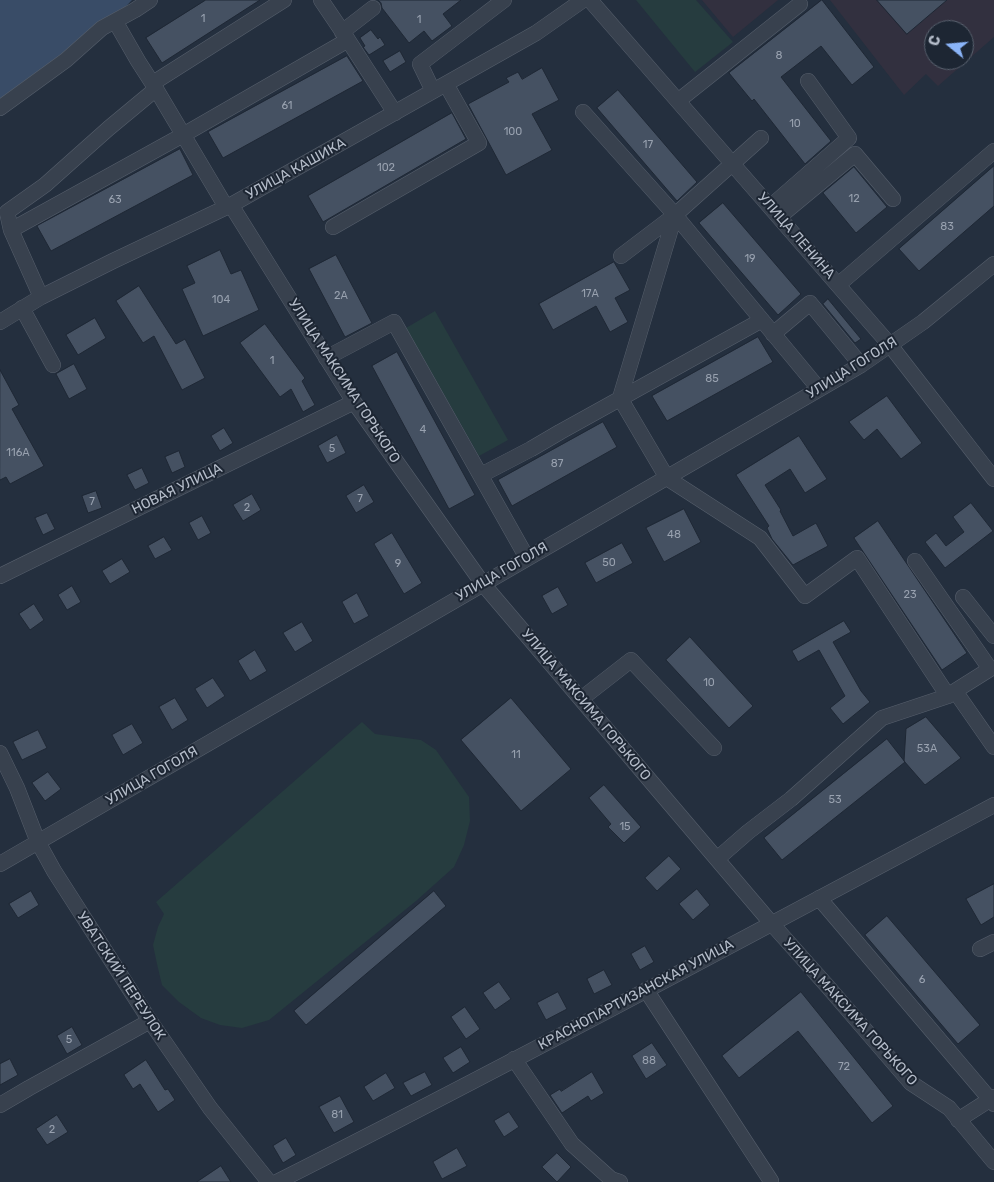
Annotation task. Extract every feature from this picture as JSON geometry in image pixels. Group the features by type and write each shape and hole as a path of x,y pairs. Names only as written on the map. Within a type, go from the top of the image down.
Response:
{"street":[{"path":"0,108 66,60 102,28 150,0"},
{"path":"41,297 11,230 7,212 45,185 154,86 284,0"},
{"path":"321,0 395,113"},
{"path":"333,227 480,143 440,87 420,64 504,0"},
{"name":"УЛИЦА КАШИКА","path":"0,322 41,297 229,206 536,33 583,0"},
{"name":"УЛИЦА ЛЕНИНА","path":"590,0 890,345 994,479"},
{"path":"678,101 800,4"},
{"path":"11,230 183,134 345,36 373,8"},
{"name":"УЛИЦА МАКСИМА ГОРЬКОГО","path":"115,21 183,134 354,402 483,584 772,924 911,1083 949,1108 994,1162"},
{"path":"774,212 849,138 808,81"},
{"path":"583,112 675,216 819,390"},
{"path":"621,256 675,216 761,138"},
{"path":"838,285 994,151"},
{"path":"774,212 855,154 893,199"},
{"path":"675,216 620,398 667,478 760,538 805,596 857,558 951,694 994,747"},
{"name":"УЛИЦА ГОГОЛЯ","path":"0,864 861,365 923,322 994,264"},
{"path":"773,334 810,303 861,365"},
{"path":"22,308 53,365"},
{"path":"480,475 531,449 762,320"},
{"path":"326,358 394,322 527,558"},
{"name":"НОВАЯ УЛИЦА","path":"0,576 354,402"},
{"path":"717,859 791,799 882,718 951,694 990,669 915,561"},
{"path":"963,597 994,636"},
{"path":"581,699 631,660 714,748"},
{"name":"УВАТСКИЙ ПЕРЕУЛОК","path":"0,753 17,788 38,842 54,872 150,1021 210,1108 269,1182"},
{"name":"КРАСНОПАРТИЗАНСКАЯ УЛИЦА","path":"277,1182 384,1128 772,924 994,805"},
{"path":"820,898 993,1100 958,1120"},
{"path":"980,949 994,942"},
{"path":"646,990 771,1181"},
{"path":"0,1105 150,1021"},
{"path":"514,1059 572,1144 611,1179 620,1182"}],"shaded area":[{"path":"702,0 778,0 733,37"},
{"path":"830,0 994,0 994,37 974,54 974,20 924,20 924,70 956,70 938,86 926,74 904,95"}],"green space":[{"path":"636,0 696,0 733,42 695,72"},
{"path":"435,311 508,440 479,456 406,328"},
{"path":"362,722 375,734 421,740 436,750 469,797 470,821 464,845 454,867 416,901 269,1020 242,1028 220,1025 201,1018 179,1002 162,985 153,945 164,914 156,902"}],"water":[{"path":"0,0 132,0 111,22 0,104"}],"building":[{"path":"206,0 260,0 162,63 146,38"},
{"path":"378,0 461,0 443,14 452,26 432,41 424,31 409,43"},
{"path":"822,0 874,67 852,85 821,46 781,77 831,141 805,164 754,99 752,101 729,73"},
{"path":"877,0 947,0 907,34"},
{"path":"371,30 378,39 380,37 385,45 369,55 363,47 365,46 360,38"},
{"path":"400,51 406,62 390,72 383,61"},
{"path":"347,56 363,81 223,158 208,132"},
{"path":"542,68 559,100 532,114 552,150 506,175 468,104 509,82 506,78 518,72 522,79"},
{"path":"618,90 697,182 677,201 597,108"},
{"path":"452,113 466,139 323,222 308,196"},
{"path":"180,149 193,175 51,251 37,226"},
{"path":"994,166 994,206 919,271 899,249"},
{"path":"854,167 887,207 856,233 823,193"},
{"path":"723,203 801,294 778,315 699,223"},
{"path":"220,250 231,274 241,270 259,310 203,336 182,289 195,283 187,266"},
{"path":"336,255 372,323 345,337 309,269"},
{"path":"614,262 630,290 615,298 628,322 610,332 596,306 553,330 539,304"},
{"path":"139,286 176,344 185,339 205,378 182,390 154,336 143,343 116,301"},
{"path":"828,299 861,339 855,343 823,304"},
{"path":"95,318 106,338 78,355 66,335"},
{"path":"265,324 305,378 302,381 315,405 303,412 291,389 280,397 240,343"},
{"path":"758,337 773,362 667,421 652,396"},
{"path":"397,352 475,495 449,509 372,366"},
{"path":"74,364 87,389 69,399 56,374"},
{"path":"0,370 19,405 12,409 44,466 10,484 6,477 0,480"},
{"path":"887,396 922,443 901,459 877,429 864,440 849,422"},
{"path":"603,422 617,447 512,506 498,480"},
{"path":"224,428 233,443 220,451 211,436"},
{"path":"337,435 346,453 327,463 318,446"},
{"path":"799,436 827,479 805,493 790,469 765,485 781,510 793,536 816,523 828,546 793,565 772,539 767,528 769,526 736,475"},
{"path":"179,451 185,467 172,473 165,457"},
{"path":"142,468 149,483 135,490 127,475"},
{"path":"364,485 374,502 356,513 346,496"},
{"path":"96,491 102,508 88,513 82,496"},
{"path":"252,494 261,510 243,521 233,505"},
{"path":"971,503 993,531 945,568 925,542 936,533 946,546 964,532 953,517"},
{"path":"684,509 701,542 664,562 646,528"},
{"path":"47,513 55,529 43,535 35,518"},
{"path":"202,516 211,533 198,540 189,523"},
{"path":"878,521 967,653 942,670 854,538"},
{"path":"392,533 422,583 404,594 374,544"},
{"path":"164,537 172,550 155,559 148,546"},
{"path":"622,543 633,563 596,583 585,563"},
{"path":"122,559 130,572 110,584 102,571"},
{"path":"72,586 81,602 67,610 58,595"},
{"path":"558,587 568,605 552,614 542,596"},
{"path":"357,593 369,616 354,624 342,602"},
{"path":"34,604 44,620 30,630 19,614"},
{"path":"844,621 851,632 833,642 861,691 870,702 843,724 830,708 845,696 819,650 798,662 792,651"},
{"path":"302,622 313,641 295,652 283,633"},
{"path":"690,637 753,706 729,728 666,660"},
{"path":"255,650 267,671 250,681 238,661"},
{"path":"213,678 225,696 207,708 195,689"},
{"path":"175,698 188,720 172,730 159,707"},
{"path":"511,698 571,769 521,811 461,740"},
{"path":"926,717 961,758 925,785 904,761 906,729"},
{"path":"132,724 143,743 123,755 112,735"},
{"path":"38,730 47,748 22,760 13,742"},
{"path":"887,739 905,762 782,860 764,838"},
{"path":"48,772 61,789 45,801 32,783"},
{"path":"604,785 641,827 624,843 608,827 611,824 589,798"},
{"path":"669,856 681,869 657,891 645,878"},
{"path":"994,884 994,917 981,925 966,899"},
{"path":"697,889 710,905 693,920 679,904"},
{"path":"31,891 39,905 18,918 9,904"},
{"path":"434,891 446,906 306,1025 294,1011"},
{"path":"887,916 980,1025 958,1044 865,935"},
{"path":"645,946 654,962 640,970 631,954"},
{"path":"604,970 612,985 594,994 587,979"},
{"path":"499,982 511,999 495,1010 483,993"},
{"path":"558,992 567,1009 546,1020 537,1003"},
{"path":"801,992 893,1106 872,1123 798,1031 739,1078 722,1056"},
{"path":"465,1007 480,1029 466,1039 451,1017"},
{"path":"72,1027 82,1045 67,1054 57,1036"},
{"path":"652,1043 667,1065 646,1079 632,1056"},
{"path":"461,1047 470,1062 453,1073 443,1058"},
{"path":"10,1059 18,1075 0,1085 0,1064"},
{"path":"146,1060 165,1090 168,1089 175,1100 158,1112 140,1084 133,1089 124,1075"},
{"path":"425,1072 432,1085 411,1096 403,1083"},
{"path":"592,1072 604,1093 591,1101 588,1096 562,1113 550,1095 560,1089 561,1091"},
{"path":"386,1073 395,1088 373,1101 364,1087"},
{"path":"340,1096 354,1122 334,1133 319,1107"},
{"path":"509,1112 519,1127 504,1137 494,1121"},
{"path":"57,1115 68,1132 47,1145 36,1129"},
{"path":"286,1138 296,1155 283,1163 273,1146"},
{"path":"457,1148 467,1166 442,1179 433,1162"},
{"path":"557,1153 571,1167 557,1182 542,1167"},
{"path":"221,1166 231,1182 197,1182"}]}
